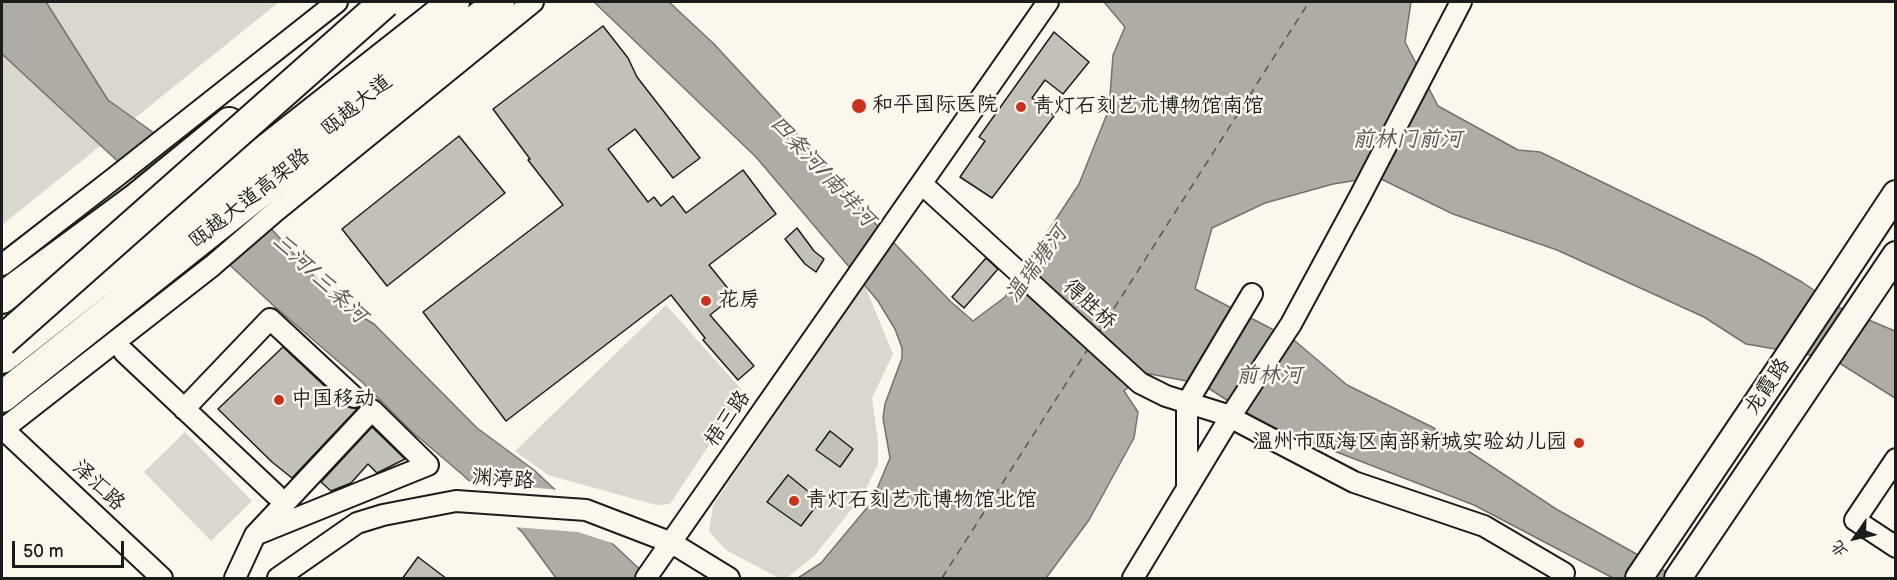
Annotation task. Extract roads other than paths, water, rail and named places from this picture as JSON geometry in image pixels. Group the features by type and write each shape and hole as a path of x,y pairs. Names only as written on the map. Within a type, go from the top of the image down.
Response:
{"highway":[{"path":"2,298 136,199 195,132 387,2"},
{"path":"2,341 387,2"},
{"name":"瓯越大道高架路","path":"2,358 454,2"},
{"name":"瓯越大道","path":"2,391 182,244 487,2"},
{"name":"瓯越大道高架路","path":"2,397 499,2"}],"main road":[{"name":"龙霞路","path":"1639,579 1896,194"},
{"name":"龙霞路","path":"1681,574 1896,255"}],"street":[{"path":"2,265 113,179 195,132 337,2"},
{"path":"2,429 212,266 277,210 533,2"},
{"path":"922,184 1048,2"},
{"path":"1133,579 1232,414 1291,324 1461,2"},
{"name":"梧三路","path":"646,579 922,184"},
{"name":"得胜桥","path":"922,184 1140,383 1166,396 1232,414 1353,482 1484,526 1564,573"},
{"path":"1186,490 1187,403 1252,294"},
{"path":"184,409 270,319 354,398"},
{"path":"124,352 276,495"},
{"path":"235,579 255,535 372,410 428,465 255,535"},
{"name":"泽汇路","path":"2,429 162,579"},
{"path":"1896,459 1855,520 1896,547"},
{"name":"渊渟路","path":"278,579 357,523 383,515 456,501 586,510 672,543 729,579"}],"water":[{"path":"2,2 46,2 108,100 242,196 337,302 374,324 477,428 534,470 649,578 556,578 523,533 463,475 410,430 362,382 274,306 2,54"},
{"path":"594,2 669,2 714,44 870,218 951,302 973,321 1005,297 1079,184 1109,109 1113,55 1125,27 1104,2 1411,2 1405,42 1438,106 1518,150 1540,152 1757,257 1802,282 1840,308 1895,331 1895,398 1833,359 1746,344 1704,317 1557,250 1453,214 1377,177 1333,184 1265,203 1212,228 1195,289 1295,341 1347,385 1432,427 1556,509 1675,578 1613,578 1474,505 1264,424 1202,384 1145,373 1124,391 1138,412 1134,438 1089,520 1046,578 798,578 821,563 871,503 890,458 883,418 885,404 902,358 902,348 895,329 878,301 756,157"}],"place":[{"name":"和平国际医院","path":"859,106"},
{"name":"青灯石刻艺术博物馆南馆","path":"1021,107"},
{"name":"花房","path":"706,301"},
{"name":"中国移动","path":"279,400"},
{"name":"温州市瓯海区南部新城实验幼儿园","path":"1579,443"},
{"name":"青灯石刻艺术博物馆北馆","path":"794,501"}],"water label":[{"name":"前林门前河","path":"1407,140"},
{"name":"四条河/南垟河","path":"822,172"},
{"name":"温瑞塘河","path":"1037,265"},
{"name":"三河/三条河","path":"319,279"},
{"name":"前林河","path":"1269,376"}]}
